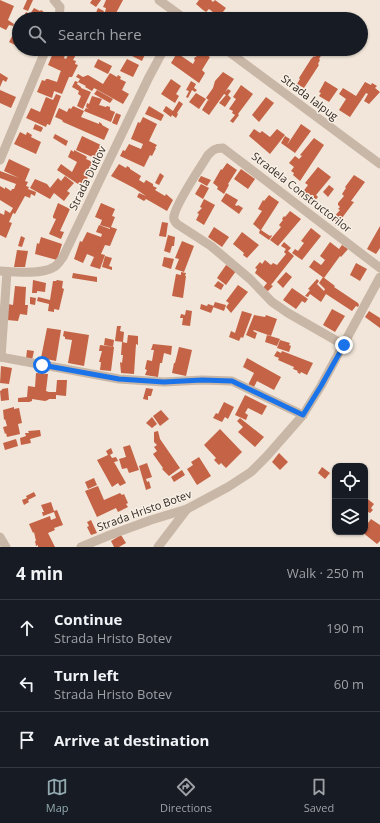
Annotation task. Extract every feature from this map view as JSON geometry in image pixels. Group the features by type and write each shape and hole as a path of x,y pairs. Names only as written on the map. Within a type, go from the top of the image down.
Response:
{"street":[{"path":"54,0 60,7 60,12"},
{"path":"159,0 175,12"},
{"path":"0,160 43,56"},
{"name":"Strada Dutlov","path":"3,271 41,271 54,268 63,257 160,56"},
{"name":"Strada Ialpug","path":"235,56 380,164"},
{"name":"Stradela Constructorilor","path":"344,345 288,313 272,302 245,275 211,246 177,224 175,222 174,215 182,197 213,150 223,148 229,151 380,268"},
{"path":"3,271 0,357 119,379 164,382 202,380 232,381 303,415"},
{"name":"Strada Hristo Botev","path":"81,547 151,520 187,509 228,487 251,472 303,415 344,345 380,277"},
{"path":"158,547 187,509"},
{"path":"0,537 6,547"}],"building":[{"path":"0,0 14,6 8,20 12,23 12,26 9,25 6,30 0,27"},
{"path":"27,0 33,0 28,11 23,9"},
{"path":"92,0 101,0 96,7 90,3"},
{"path":"106,0 123,0 117,12 105,12 106,8 103,7"},
{"path":"199,0 211,0 213,2 215,0 226,8 223,12 213,12 209,9 206,12 196,4"},
{"path":"34,8 44,12 31,12"},
{"path":"98,8 104,11 104,12 96,12"},
{"path":"12,36 12,44 9,42"},
{"path":"52,56 65,56 64,58 66,59 68,56 75,56 73,60 76,61 75,64 78,65 72,77 69,77 62,94 54,91 52,98 37,92 42,80 45,81 48,79 57,82 61,71 48,65"},
{"path":"132,56 144,56 142,61"},
{"path":"175,56 181,56 193,64 196,57 210,57 202,70 205,73 199,83 171,63"},
{"path":"314,56 321,56 319,65 304,88 297,84 300,79 299,78 311,59"},
{"path":"98,59 112,66 108,74 94,67"},
{"path":"127,59 139,65 133,77 120,71"},
{"path":"223,72 234,79 225,92 228,89 231,91 228,95 231,98 225,107 219,103 226,95 224,94 209,115 202,110 208,100 210,101 206,98 213,88 215,81"},
{"path":"0,73 8,78 6,82 3,80 0,87"},
{"path":"110,73 117,77 118,75 121,77 120,79 126,82 122,90 129,94 123,104 94,88 92,91 85,87 86,86 78,82 80,79 76,77 78,74 83,77 88,75 103,84"},
{"path":"171,79 181,86 176,94 179,96 175,103 161,94"},
{"path":"75,81 78,82 77,84 81,88 91,92 83,109 77,106 81,96 78,94 79,91 72,87"},
{"path":"191,81 196,84 194,88 197,90 195,92 192,90 188,98 186,97 189,91 186,90"},
{"path":"325,81 338,89 329,102 319,96 321,93 319,92"},
{"path":"365,82 371,85 372,83 377,86 375,88 380,92 369,104 364,101 368,94 366,93 350,117 339,110 346,99 339,94 343,88 356,96"},
{"path":"241,85 253,94 233,123 230,121 235,115 232,113 233,111 229,109 236,99 233,97"},
{"path":"0,90 16,97 11,108 0,103"},
{"path":"97,90 113,99 110,103 94,94"},
{"path":"196,93 206,99 199,109 189,102"},
{"path":"56,94 61,96 50,125 47,124 46,127 26,118 31,108 40,112 46,97 53,100"},
{"path":"92,96 102,99 99,105 110,107 110,110 115,112 111,122 84,111 86,108 89,109 86,107"},
{"path":"266,97 274,103 259,122 252,115"},
{"path":"179,101 183,104 177,113 176,118 172,115 171,117 163,111 166,106 173,111"},
{"path":"73,106 84,111 81,117 99,124 99,122 109,129 104,140 55,117 59,108 67,112 69,108 71,109"},
{"path":"149,106 164,115 161,121 145,114"},
{"path":"116,113 121,115 117,125 112,123"},
{"path":"143,117 157,124 149,141 157,145 152,156 150,155 144,167 120,156 129,144 141,149 143,144 131,139 138,122 140,123"},
{"path":"35,124 43,128 41,132 33,129"},
{"path":"301,124 311,131 295,153 281,143 285,136 290,139 287,145"},
{"path":"254,129 260,133 262,131 270,137 277,129 285,135 270,154 249,136"},
{"path":"20,132 26,135 27,132 32,135 31,137 41,142 36,154 14,144"},
{"path":"55,134 68,141 66,146 53,138"},
{"path":"82,136 103,146 97,159 76,150"},
{"path":"314,138 324,145 300,181 293,175 294,173 291,171 294,167 289,163 295,156 299,159 302,156 300,155"},
{"path":"71,150 84,155 87,157 86,159 95,163 86,181 81,186 57,170 61,164 72,172 77,162 68,157"},
{"path":"9,159 30,169 25,181 28,182 26,186 29,187 28,189 36,192 35,196 31,194 30,198 25,196 15,214 13,213 9,222 12,223 6,238 0,235 0,213 4,215 5,210 10,213 13,208 0,200 0,186 11,191 14,189 16,184 0,178 0,171 19,178 4,171"},
{"path":"227,163 237,170 228,184 229,185 224,194 217,189 218,187 213,183 221,169 222,170"},
{"path":"119,164 126,168 127,166 130,168 141,176 139,180 144,183 146,180 153,184 153,186 157,188 155,190 165,196 166,194 173,200 167,211 146,199 144,201 137,197 139,193 146,196 111,176"},
{"path":"318,167 331,177 316,195 318,197 312,204 305,198 303,200 299,197 308,185 305,183"},
{"path":"241,169 255,179 248,189 234,179"},
{"path":"160,173 164,176 159,185 155,183"},
{"path":"354,175 365,182 351,201 354,202 336,226 334,224 336,222 333,218 340,210 338,209 340,207 338,203 344,196 342,194 346,188 345,187"},
{"path":"65,176 74,183 67,191 70,193 64,201 54,193 50,199 30,188 35,179 47,184 50,188 58,178 61,181"},
{"path":"201,176 211,180 207,186 198,181"},
{"path":"201,184 209,188 203,199 195,194"},
{"path":"329,185 334,189 328,197 323,192"},
{"path":"226,193 238,200 235,205 243,208 239,214 221,201"},
{"path":"269,195 279,202 261,230 272,236 269,240 259,233 260,230 253,224 262,211 258,209 263,200 264,201"},
{"path":"204,199 215,205 204,225 196,220 199,214 197,213 202,208 200,207"},
{"path":"58,203 70,209 60,231 64,232 61,239 49,234 56,219 53,218 53,216"},
{"path":"101,203 115,209 112,216 115,217 111,227 117,229 110,246 105,245 101,254 105,255 100,269 90,266 94,257 87,254 83,263 74,259 80,241 82,242 87,232 101,237 102,234 96,232 99,225 110,229 100,225 102,220 95,217"},
{"path":"290,211 301,219 278,246 270,240 281,227 279,225 284,216 285,217"},
{"path":"162,222 168,223 166,237 159,236"},
{"path":"380,226 380,248 376,254 367,249"},
{"path":"214,227 229,237 222,247 208,237"},
{"path":"311,228 321,236 302,260 292,253 295,249 298,251 304,243 301,241"},
{"path":"242,232 259,245 247,258 243,255 244,253 233,244"},
{"path":"168,235 175,237 174,246 172,246 170,253 164,251"},
{"path":"21,236 25,238 22,247 18,246"},
{"path":"41,237 62,244 57,260 35,254 37,243 39,244"},
{"path":"182,241 194,246 184,272 175,269 179,259 175,258"},
{"path":"284,242 291,248 288,251 294,256 268,291 263,288 267,283 255,273 257,269 255,268 260,262 262,264 265,260 271,265 273,263 277,265 286,254 284,252 286,249 281,246"},
{"path":"330,242 339,249 342,245 348,249 341,257 340,256 324,278 309,267 314,260 321,265 322,264 325,260 320,256"},
{"path":"17,250 28,251 25,267 14,267"},
{"path":"105,256 112,258 109,266 112,267 112,270 102,267"},
{"path":"164,257 174,259 171,269 162,266"},
{"path":"356,263 367,269 360,281 350,275"},
{"path":"226,265 236,271 226,285 217,278"},
{"path":"181,272 186,273 183,298 172,296 176,274 181,275"},
{"path":"286,272 292,277 283,288 277,282"},
{"path":"73,273 97,277 97,282 72,278"},
{"path":"323,277 335,286 334,287 358,303 358,307 356,306 352,311 326,294 321,302 310,294 308,297 305,296 310,290 308,289 317,279 319,281 312,291 317,284 324,291 325,289 319,283"},
{"path":"33,280 46,283 45,292 37,291 37,293 32,293"},
{"path":"53,281 63,281 62,288 64,289 59,310 54,309 54,312 48,311 49,304 37,301 38,297 50,300"},
{"path":"218,281 224,285 221,290 214,286"},
{"path":"238,285 248,292 231,313 226,307 229,303 226,301"},
{"path":"15,286 26,287 25,305 28,305 27,315 20,314 18,321 7,320 8,304 13,305"},
{"path":"292,288 308,299 305,303 302,301 296,309 283,300"},
{"path":"30,297 36,298 35,305 30,304"},
{"path":"215,302 226,305 224,311 213,307"},
{"path":"201,304 214,306 211,313 200,309"},
{"path":"332,309 345,316 335,332 323,325"},
{"path":"186,310 192,311 190,326 182,325 183,318 180,318 181,314 185,315"},
{"path":"242,311 252,314 243,338 241,337 239,341 229,337 231,331 235,333"},
{"path":"369,311 380,318 380,328 365,317"},
{"path":"254,315 265,317 266,315 277,319 271,336 254,330 253,331 257,333 255,339 246,335"},
{"path":"117,326 121,326 120,331 124,332 123,342 115,341"},
{"path":"47,328 61,330 56,361 41,358"},
{"path":"64,331 89,335 84,366 68,363 72,340 65,339 63,336"},
{"path":"128,335 138,336 134,374 121,373 120,362 122,363 123,355 121,355 122,342 127,343"},
{"path":"267,335 280,339 277,346 265,342"},
{"path":"105,338 114,340 113,347 104,345"},
{"path":"280,340 290,343 289,345 291,346 289,352 277,348"},
{"path":"153,344 172,346 171,355 164,353 162,363 160,363 158,377 145,375 147,370 145,369 147,360 152,361 154,350 151,350"},
{"path":"100,345 114,347 111,371 100,370 101,362 99,362 102,351 99,351"},
{"path":"179,347 192,350 186,376 172,373"},
{"path":"27,350 34,351 32,360 26,359"},
{"path":"277,351 281,353 282,351 313,363 307,375 301,372 300,374 297,372 298,371 293,369 294,367 278,360 279,358 274,356"},
{"path":"247,358 281,377 274,390 257,381 254,387 248,385 254,373 243,367"},
{"path":"1,366 12,368 9,384 0,383"},
{"path":"36,373 48,374 46,391 49,392 56,392 57,380 67,380 66,396 56,395 56,399 49,399 45,401 32,399 32,401 29,402 18,402 18,398 27,397 28,386 35,387"},
{"path":"8,388 9,400 1,401 0,391"},
{"path":"146,388 153,389 151,396 148,396 148,400 143,399"},
{"path":"245,395 267,406 262,415 248,408 245,413 248,415 246,420 235,415"},
{"path":"224,402 234,407 228,419 225,417 222,422 213,418 216,413 218,414"},
{"path":"14,407 14,409 19,408 22,423 18,424 20,434 7,437 3,427 7,426 5,419 4,420 3,410"},
{"path":"161,410 169,419 160,426 153,416"},
{"path":"152,417 157,424 152,428 146,423"},
{"path":"240,418 264,437 255,447 238,432 243,427 237,421"},
{"path":"220,429 242,452 226,468 221,463 219,465 214,460 216,458 204,445"},
{"path":"40,430 41,436 30,439 31,443 21,445 20,438 26,436 25,433 29,433 28,431"},
{"path":"158,431 160,439 180,468 169,476 162,469 163,468 153,454 157,451 154,447 157,445 154,442 154,432"},
{"path":"16,439 18,446 5,450 3,443"},
{"path":"130,445 139,470 129,473 127,468 122,469 119,459 126,457 123,447"},
{"path":"111,448 113,453 110,455 112,458 116,457 118,461 114,462 126,483 120,486 118,483 112,487 97,460 108,455 106,451"},
{"path":"279,453 288,462 280,470 272,462"},
{"path":"199,457 211,476 197,485 187,469 193,465 191,462"},
{"path":"147,463 152,477 146,479 147,482 149,481 151,488 146,490 139,466"},
{"path":"322,467 330,473 325,479 318,473"},
{"path":"182,470 185,475 174,482 171,477"},
{"path":"94,478 97,485 88,489 85,482"},
{"path":"98,486 104,500 120,493 122,495 124,494 128,507 118,512 116,508 97,517 85,491"},
{"path":"34,492 36,496 28,500 29,502 24,505 22,500"},
{"path":"368,499 374,504 371,508 373,510 370,513 368,512"},
{"path":"51,502 54,511 57,510 63,525 54,528 55,530 48,533 55,547 38,547 38,545 36,546 34,532 33,533 29,524 50,516 51,520 56,518 54,512 43,516 42,512 44,512 41,505"},
{"path":"371,519 380,525 380,541 377,544 366,535 368,535 368,523"},
{"path":"91,520 97,533 91,535 87,527 89,526 87,522"},
{"path":"121,535 126,543 119,547 114,547 111,541"}],"route":[{"path":"42,365 119,379 164,382 202,380 232,381 303,415 344,345"}]}
